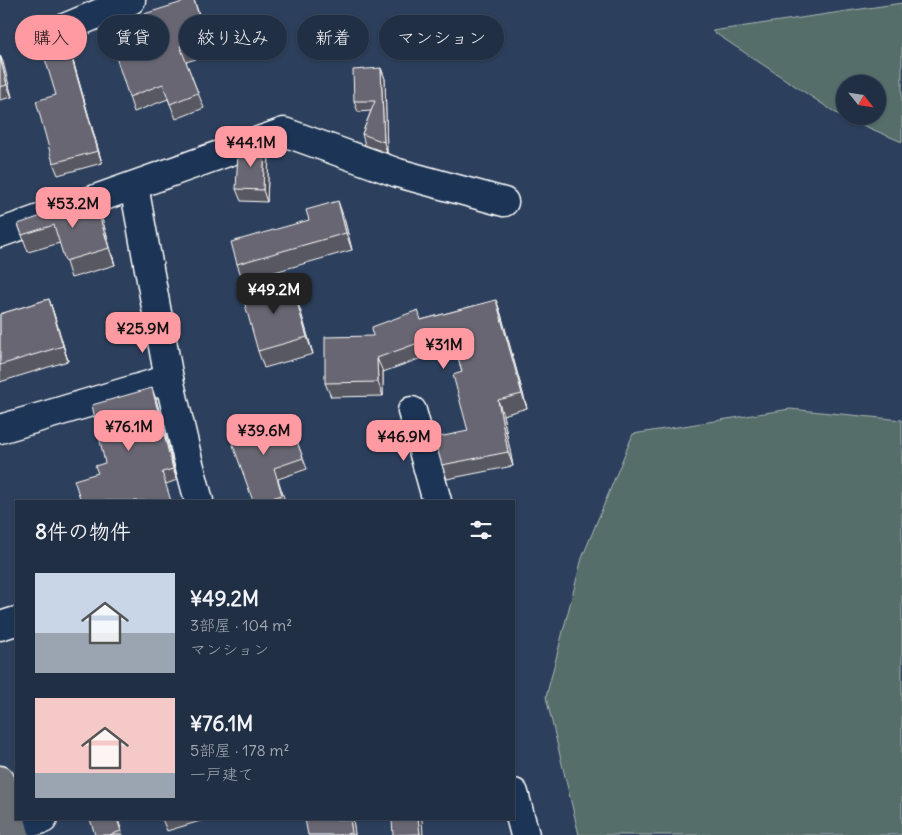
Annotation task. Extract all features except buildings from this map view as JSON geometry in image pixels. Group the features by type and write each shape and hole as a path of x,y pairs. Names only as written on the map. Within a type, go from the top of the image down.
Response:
{"highway":[{"path":"0,780 14,832"}],"street":[{"path":"87,19 131,0"},
{"path":"0,233 284,132 398,173 504,202"},
{"path":"134,186 169,378 186,456 199,500"},
{"path":"0,429 169,378"},
{"path":"412,411 437,500"},
{"path":"0,626 15,621"},
{"path":"515,797 525,835"},
{"path":"14,832 41,820"}],"green space":[{"path":"902,3 902,142 862,125 886,125 886,75 836,75 836,113 712,31"},
{"path":"790,409 902,420 902,835 579,835 546,697 582,558 633,434"}]}
